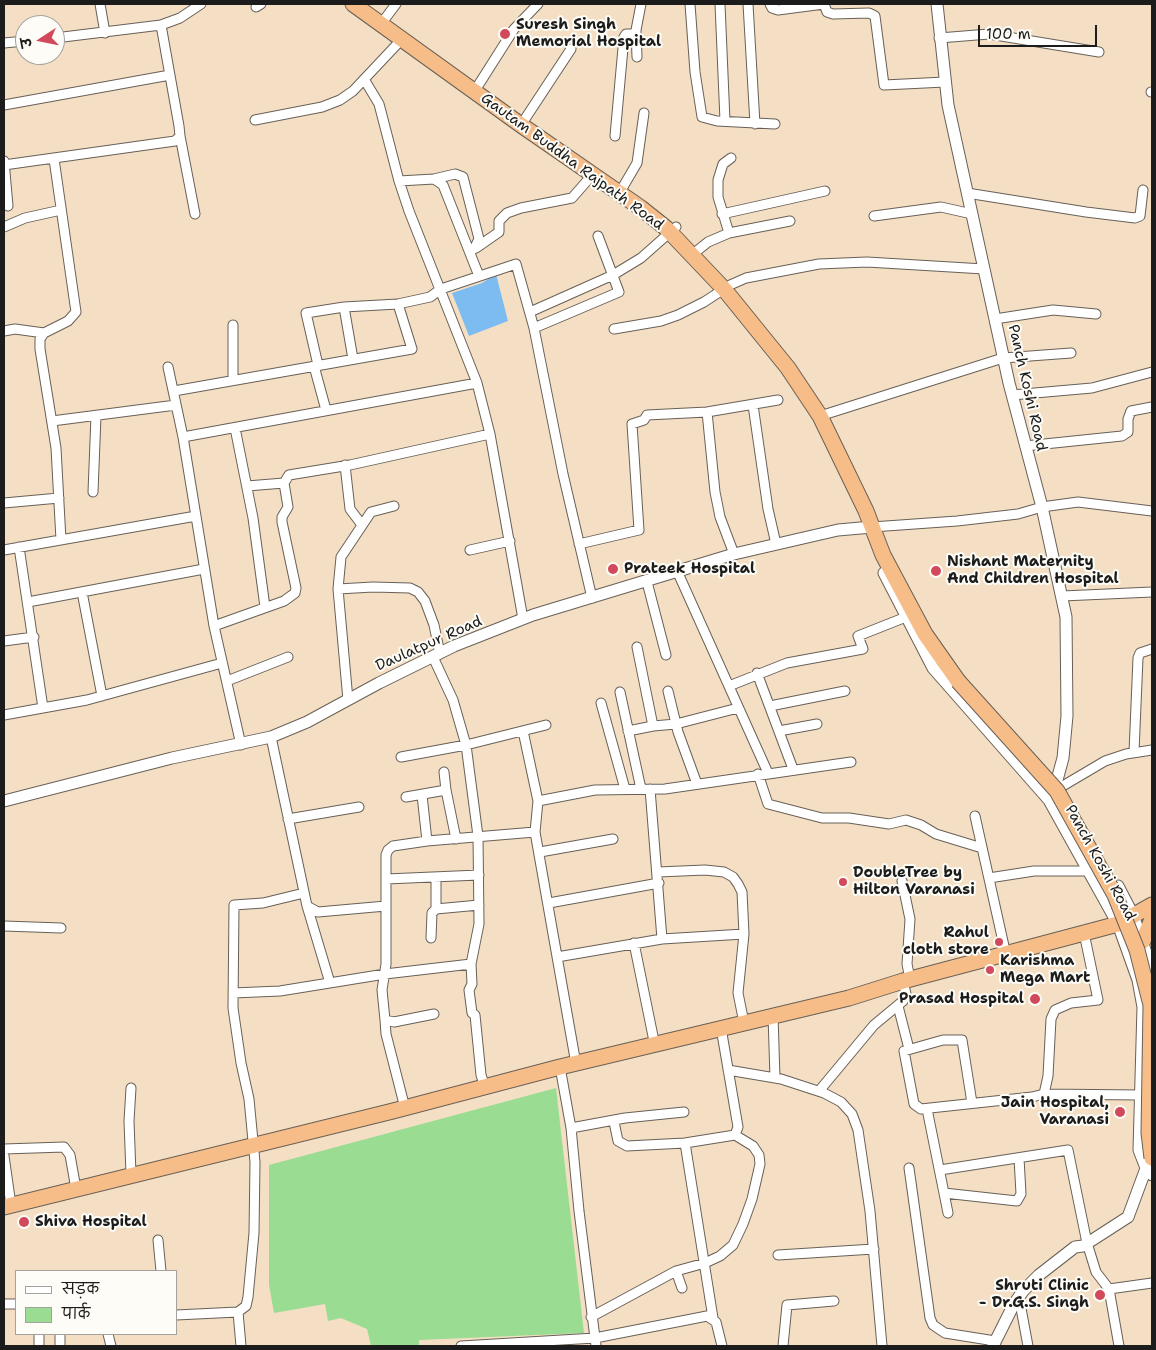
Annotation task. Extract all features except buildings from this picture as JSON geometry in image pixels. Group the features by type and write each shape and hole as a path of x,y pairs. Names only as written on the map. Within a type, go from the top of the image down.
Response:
{"highway":[{"name":"Gautam Buddha Rajpath Road","path":"353,4 383,21 402,39 523,121 593,174 622,189 673,230 727,287 823,414 866,511 883,555 938,655 958,681 1057,790 1115,895 1137,950 1151,1005 1149,1133 1151,1164"},
{"path":"364,4 383,21 476,88"},
{"path":"523,121 622,189"},
{"path":"673,230 698,250 727,287"},
{"path":"7,1206 655,1046 773,1015 849,998 907,980 1118,924 1152,905"},
{"path":"1143,941 1151,924"}],"street":[{"path":"100,4 105,33"},
{"path":"65,37 161,25 180,18 201,4"},
{"path":"383,21 396,4"},
{"path":"476,88 514,29 538,4"},
{"path":"637,57 636,34 641,4"},
{"path":"690,4 695,72 701,116 705,120 776,124"},
{"path":"720,4 725,122"},
{"path":"748,4 755,124"},
{"path":"770,4 772,8 778,10 824,4 827,12 833,14 870,14 875,16 884,85 945,82"},
{"name":"Panch Koshi Road","path":"937,4 945,82 967,193 1003,358 1042,507 1066,617 1067,716 1059,783 1049,800 1118,924 1139,990 1143,1007 1139,1150 1151,1164"},
{"path":"161,25 195,214"},
{"path":"615,136 624,37 626,34 636,34"},
{"path":"939,38 989,34 1099,52"},
{"path":"255,120 322,107 340,100 364,79 402,39"},
{"path":"523,121 571,49"},
{"path":"4,105 170,75"},
{"path":"364,79 380,104 399,181 477,383 490,434 523,619"},
{"path":"622,189 637,163 644,113"},
{"path":"4,165 168,144 180,136"},
{"path":"729,233 718,197 719,170 731,158"},
{"path":"4,159 8,206"},
{"path":"54,159 76,312 68,321 44,333 40,339 52,421 61,540"},
{"path":"399,181 434,179 455,174 463,177 479,239 473,250"},
{"path":"473,250 499,232 499,221 507,213 521,208 572,198 593,174"},
{"path":"434,179 443,185 473,250 479,276"},
{"path":"967,193 1135,218 1140,216 1142,190"},
{"path":"722,214 824,191"},
{"path":"874,216 941,207 972,214"},
{"path":"4,227 25,218 61,210"},
{"path":"698,250 708,242 729,233 790,221"},
{"path":"530,312 613,275 641,258 673,230"},
{"path":"534,328 619,292 598,236"},
{"path":"614,329 661,321 678,315 746,278 771,275 819,264 868,262 984,269"},
{"path":"326,410 306,312 344,306 398,304 430,297 440,289 516,264 534,328 563,474 592,598"},
{"path":"174,391 412,349 398,304"},
{"path":"344,306 352,359"},
{"path":"995,320 1054,310 1096,314"},
{"path":"233,325 233,380"},
{"path":"4,331 15,329 44,333"},
{"path":"823,414 1003,358 1071,353"},
{"path":"168,367 183,437 214,626 241,745"},
{"path":"1012,395 1098,387 1152,372"},
{"path":"183,437 477,383"},
{"path":"579,544 639,530 632,424 644,420 648,415 707,412 778,400"},
{"path":"52,421 176,405"},
{"path":"753,405 768,509 776,544"},
{"path":"1025,446 1125,435 1128,432 1130,413 1137,409 1152,407"},
{"path":"707,412 715,492 720,517 734,554"},
{"path":"93,492 96,416"},
{"path":"235,428 247,486 265,607"},
{"path":"214,626 293,596 296,588 282,522 282,517 288,507 284,483 289,475 490,434"},
{"path":"345,465 350,509 362,525"},
{"path":"247,486 284,483"},
{"path":"4,503 59,498"},
{"path":"872,527 957,522 1018,514 1042,507 1078,502 1152,511"},
{"path":"348,700 338,589 341,557 370,512 394,506"},
{"path":"4,550 196,516"},
{"name":"Daulatpur Road","path":"4,800 172,758 271,738 437,655 523,619 678,573 734,554 838,530 872,527"},
{"path":"470,550 510,541"},
{"path":"19,547 34,637 43,708"},
{"path":"883,555 884,572 932,668 1049,800"},
{"path":"883,555 896,566 929,632 949,662 1059,783 1105,761 1134,752 1152,750"},
{"path":"28,602 204,569"},
{"path":"678,573 768,773"},
{"path":"647,582 666,655"},
{"path":"338,589 373,587 410,588 418,592 432,618 437,655 466,745 478,836 479,924 471,964 472,984 469,990 472,1013 475,1015 480,1076 485,1087"},
{"path":"82,592 102,696"},
{"path":"1062,596 1152,592"},
{"path":"729,686 787,663 863,649 858,636 906,617"},
{"path":"4,641 34,637"},
{"path":"638,647 653,726"},
{"path":"1134,752 1138,658 1140,653 1152,649"},
{"path":"227,682 288,657"},
{"path":"4,715 102,696 222,663"},
{"path":"758,673 793,769"},
{"path":"668,691 676,724 697,784"},
{"path":"770,706 845,691"},
{"path":"620,692 628,731 646,789 658,872 662,939"},
{"path":"601,703 625,789"},
{"path":"628,731 676,724 738,708"},
{"path":"779,732 817,724"},
{"path":"401,757 466,745 546,725"},
{"path":"523,731 538,801 535,832 576,1064"},
{"path":"271,738 307,906 330,983"},
{"path":"538,801 595,790 646,789 697,784 851,762"},
{"path":"444,772 456,839"},
{"path":"758,774 768,804 822,818 849,818 889,824 906,820 921,825 936,834 982,848"},
{"name":"Panch Koshi Road","path":"1059,783 1133,915 1152,970"},
{"path":"406,797 446,790"},
{"path":"422,795 427,841"},
{"path":"288,819 359,808"},
{"path":"975,816 1006,955"},
{"path":"405,1108 386,1034 383,1001 388,850 393,846 427,841 535,832"},
{"path":"540,852 614,839"},
{"path":"658,872 705,870 724,872 733,876 742,892 744,934 738,980 744,1023"},
{"path":"989,878 1034,871 1088,871"},
{"path":"386,879 479,875"},
{"path":"436,877 436,909"},
{"path":"819,1092 874,1025 904,1001 910,919 902,881"},
{"path":"549,903 659,882"},
{"path":"178,1315 238,1312 246,1306 248,1297 254,1233 255,1162 251,1114 240,1063 233,993 234,905 264,903 304,893"},
{"path":"431,938 432,913 436,909 479,905"},
{"path":"307,906 318,912 386,906"},
{"path":"4,926 61,928"},
{"path":"557,958 662,939 744,934"},
{"path":"1044,1094 1048,1076 1051,1019 1055,1010 1071,1002 1098,1000 1084,934"},
{"path":"634,943 655,1046"},
{"path":"233,993 280,991 384,974 471,964"},
{"path":"1139,990 1152,986"},
{"path":"898,1006 908,1049"},
{"path":"385,1020 394,1022 434,1014"},
{"path":"773,1015 775,1078"},
{"path":"721,1028 738,1127 735,1135"},
{"path":"972,1103 962,1040 943,1040 904,1050 916,1108 927,1109 1044,1094 1140,1101 1152,1108"},
{"path":"560,1068 571,1128 596,1342"},
{"path":"728,1070 775,1078 819,1092 841,1102 852,1114 858,1130 874,1249 882,1346"},
{"path":"131,1088 129,1121 131,1174"},
{"path":"927,1109 948,1213"},
{"path":"571,1128 614,1122 625,1118 684,1112"},
{"path":"592,1317 676,1271 705,1263 720,1256 733,1245 752,1199 760,1164 759,1155 753,1146 735,1135 726,1138 685,1143 627,1146 618,1140 614,1122"},
{"path":"685,1143 702,1260 705,1263 713,1318 718,1327 722,1346"},
{"path":"4,1149 64,1147 70,1155 76,1189"},
{"path":"940,1170 1068,1150 1085,1245 1096,1272 1109,1289 1119,1346"},
{"path":"4,1156 7,1206"},
{"path":"944,1193 1017,1201 1022,1194 1020,1158"},
{"path":"996,1344 1023,1291 1075,1247 1085,1245 1128,1217 1151,1164"},
{"path":"909,1168 930,1318 933,1325 945,1333 996,1344"},
{"path":"158,1240 161,1270"},
{"path":"996,1344 1020,1303 1032,1289 1080,1253 1085,1245"},
{"path":"778,1255 874,1249"},
{"path":"676,1271 682,1288"},
{"path":"1109,1289 1152,1283"},
{"path":"783,1346 787,1305 834,1301"},
{"path":"1020,1303 1024,1313 1028,1346"},
{"path":"238,1312 241,1346"},
{"path":"461,1346 596,1342 613,1336 696,1317 713,1318"},
{"path":"613,1336 616,1346"}],"green space":[{"path":"556,1088 584,1333 419,1340 419,1346 371,1346 367,1329 341,1318 328,1321 325,1304 274,1313 269,1285 269,1165"}],"water":[{"path":"496,274 508,321 469,336 452,293 482,283"}],"place":[{"name":"Suresh Singh Memorial Hospital","path":"505,34"},
{"name":"Prateek Hospital","path":"613,569"},
{"name":"Nishant Maternity And Children Hospital","path":"936,571"},
{"name":"DoubleTree by Hilton Varanasi","path":"843,882"},
{"name":"Rahul cloth store","path":"999,942"},
{"name":"Karishma Mega Mart","path":"990,970"},
{"name":"Prasad Hospital","path":"1035,999"},
{"name":"Jain Hospital, Varanasi","path":"1120,1112"},
{"name":"Shiva Hospital","path":"24,1222"},
{"name":"Shruti Clinic - Dr.G.S. Singh","path":"1100,1295"}]}
